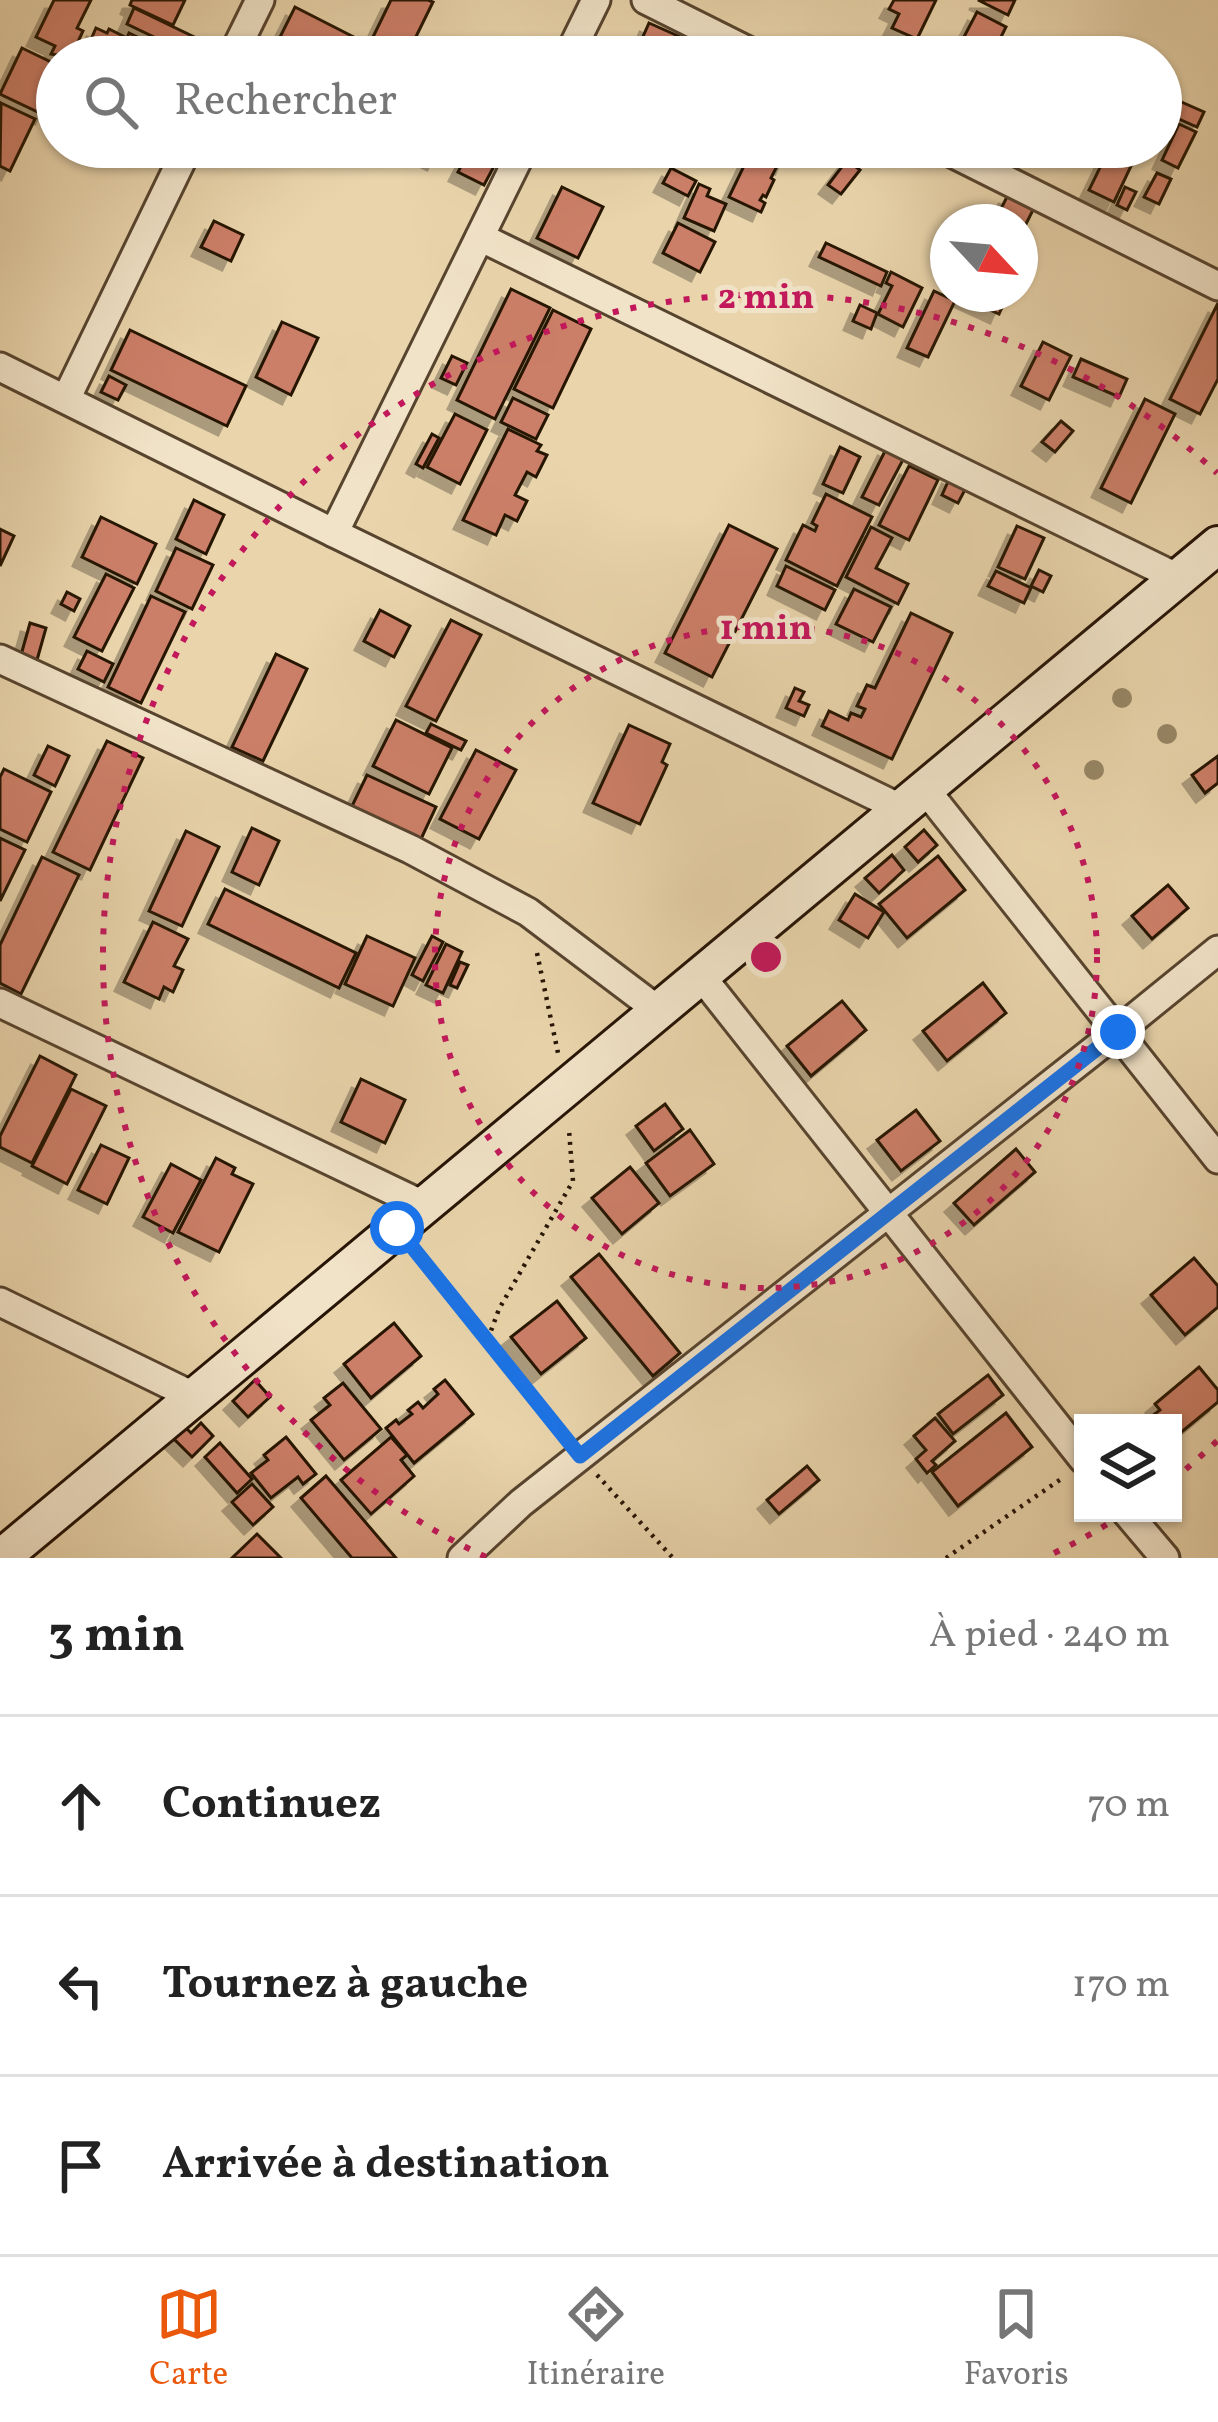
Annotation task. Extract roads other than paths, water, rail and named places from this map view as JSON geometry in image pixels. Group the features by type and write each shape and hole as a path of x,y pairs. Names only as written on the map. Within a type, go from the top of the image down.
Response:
{"street":[{"path":"242,36 260,0"},
{"path":"578,36 596,0"},
{"path":"646,0 718,36"},
{"path":"66,399 178,168"},
{"path":"334,533 514,168"},
{"path":"982,168 1218,286"},
{"path":"480,237 1178,578"},
{"path":"0,367 334,533 913,799 1118,1032 1218,1159"},
{"path":"1,1558 1218,545"},
{"path":"0,659 410,849 528,912 659,1011"},
{"path":"462,1558 521,1503 1218,950"},
{"path":"701,976 889,1212 1073,1468"},
{"path":"0,1003 411,1217"},
{"path":"0,1302 195,1397"},
{"path":"1135,1522 1165,1558"}]}
